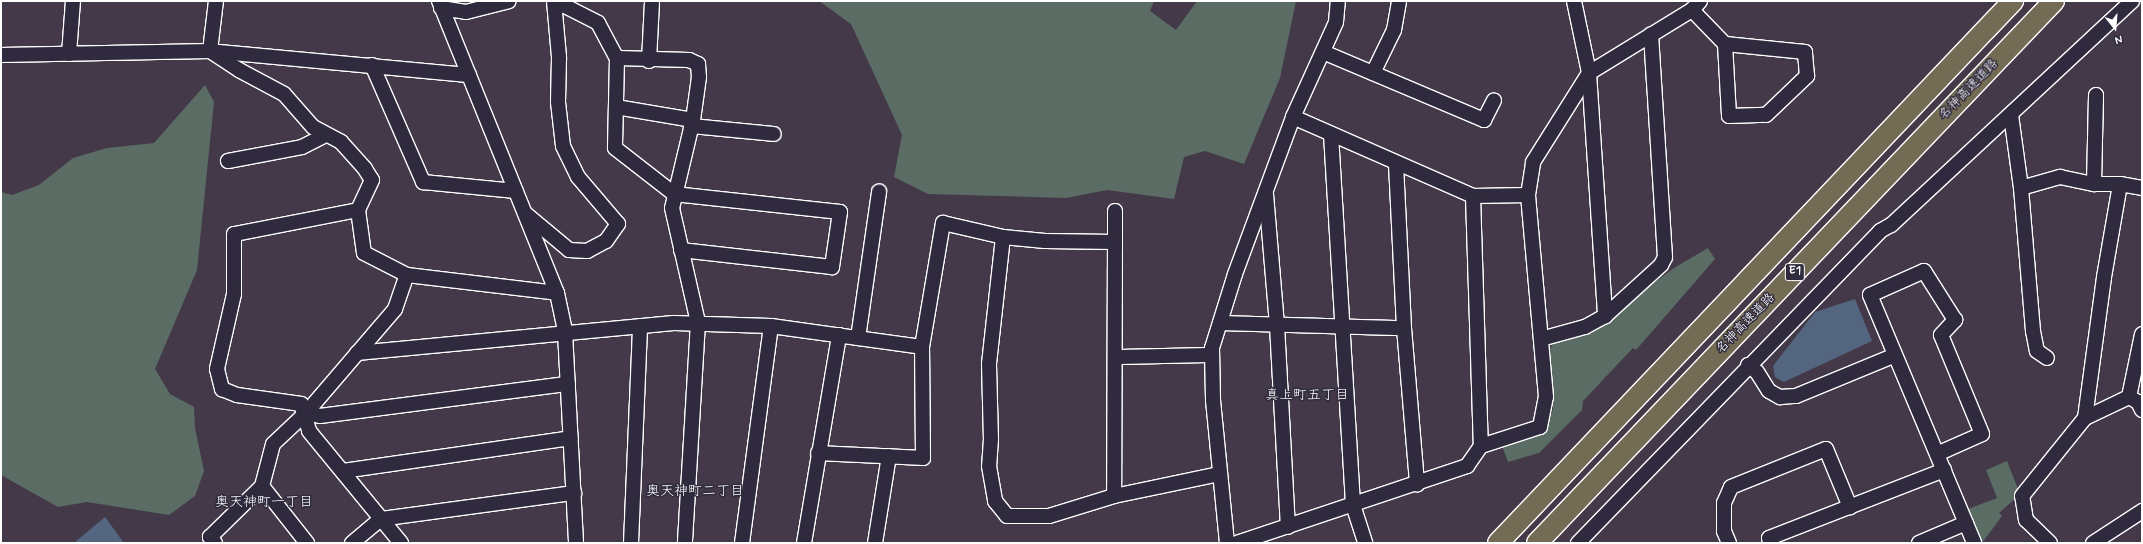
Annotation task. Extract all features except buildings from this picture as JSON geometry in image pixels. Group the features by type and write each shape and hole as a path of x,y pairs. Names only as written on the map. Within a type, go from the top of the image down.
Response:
{"highway":[{"name":"E1","path":"1498,543 2013,1"},
{"name":"名神高速道路","path":"1536,543 2054,1"}],"street":[{"path":"69,54 73,1"},
{"path":"210,51 216,1"},
{"path":"440,4 466,12 509,1"},
{"path":"526,214 569,250 587,251 606,241 618,224 578,178 563,146 558,102 559,57 554,1"},
{"path":"560,1 565,6 598,23 617,58 615,148 674,194 840,212 832,267 681,250"},
{"path":"649,61 652,1"},
{"path":"1228,543 1219,474 1212,400 1212,355 1220,323 1293,117 1336,22 1338,1"},
{"path":"1373,73 1394,30 1398,1"},
{"path":"1574,1 1589,72 1605,316"},
{"path":"1578,543 1748,365 1880,231 1891,225 2132,1"},
{"path":"440,4 557,293 565,332 576,543"},
{"path":"1481,446 1540,428 1546,397 1528,195 1533,162 1589,72 1696,6 1725,44 1729,116 1766,115 1807,76 1805,52 1725,44"},
{"path":"1541,339 1585,327 1605,316 1661,265 1665,257 1651,34"},
{"path":"210,51 240,70 284,94 313,127 341,142 372,180 358,210 364,253 407,275 557,293"},
{"path":"1,55 210,51 469,75"},
{"path":"1323,52 1484,120 1494,100"},
{"path":"617,58 649,61 689,60 698,64 699,77 692,123 674,194 672,208 698,322 685,543"},
{"path":"372,65 423,182 516,191"},
{"path":"2094,184 2096,94"},
{"path":"616,107 692,123 774,134"},
{"path":"2011,115 2021,188 2033,331 2037,351 2047,358"},
{"path":"1293,117 1396,164 1473,196 1528,195"},
{"path":"1331,134 1341,326 1353,505 1365,543"},
{"path":"228,161 302,147 326,135"},
{"path":"1396,164 1404,328 1417,484"},
{"path":"2021,188 2060,177 2094,184 2120,184 2142,188"},
{"path":"2086,418 2104,277 2120,184"},
{"path":"1266,190 1277,325 1288,527"},
{"path":"858,338 879,192"},
{"path":"1237,543 1267,539 1288,527 1467,466 1481,446 1473,196"},
{"path":"358,210 234,234 234,294 217,368 222,390 237,395 301,404 306,413 310,431 401,543"},
{"path":"1114,496 1116,211"},
{"path":"818,453 923,458 922,347 943,223 1003,236 1045,241 1115,242"},
{"path":"1003,236 990,364 991,439 989,466 995,501 1007,516 1049,516 1114,496 1219,474"},
{"path":"1937,454 1982,434 1941,335 1955,320 1924,271 1870,295 1893,356 1944,470 1974,543"},
{"path":"215,543 210,536 262,486 273,444 306,413 395,309 407,275"},
{"path":"357,353 565,332 698,322 772,326 922,347"},
{"path":"1220,323 1404,328"},
{"path":"631,543 640,326"},
{"path":"742,543 772,326"},
{"path":"2142,334 2141,350 2134,388 2142,410"},
{"path":"804,543 839,335"},
{"path":"1115,357 1212,355"},
{"path":"1748,365 1757,372 1769,390 1780,397 1796,396 1893,356"},
{"path":"306,413 320,416 568,384"},
{"path":"2050,543 2026,520 2022,496 2086,418 2134,388"},
{"path":"342,471 571,438"},
{"path":"1729,543 1724,530 1724,503 1731,487 1826,449 1850,507"},
{"path":"875,543 889,456"},
{"path":"1766,541 1944,470"},
{"path":"262,486 307,543"},
{"path":"352,543 382,519 574,493"},
{"path":"2093,543 2142,511"},
{"path":"1919,543 1966,523"}],"green space":[{"path":"819,1 1154,1 1150,11 1176,30 1197,1 1296,1 1280,78 1244,164 1205,151 1184,157 1174,199 1107,190 1066,198 928,194 894,177 902,135 851,24"},
{"path":"205,85 214,102 197,270 155,369 170,394 194,407 195,428 204,471 195,496 169,515 87,502 58,507 1,475 1,192 12,195 39,185 73,158 107,148 154,143"},
{"path":"1708,248 1715,259 1636,350 1633,348 1583,401 1582,410 1539,453 1508,462 1502,446 1542,432 1553,410 1549,350 1555,341 1585,333 1674,268"},
{"path":"2007,461 2020,494 1999,513 2002,516 1982,543 1968,509 1997,498 1986,470"}],"water":[{"path":"1855,299 1872,341 1784,382 1775,377 1773,366 1815,312"},
{"path":"105,517 124,543 74,543"}],"district":[{"name":"真上町五丁目","path":"1307,395"},
{"name":"奥天神町二丁目","path":"695,491"},
{"name":"奥天神町一丁目","path":"264,502"}]}
